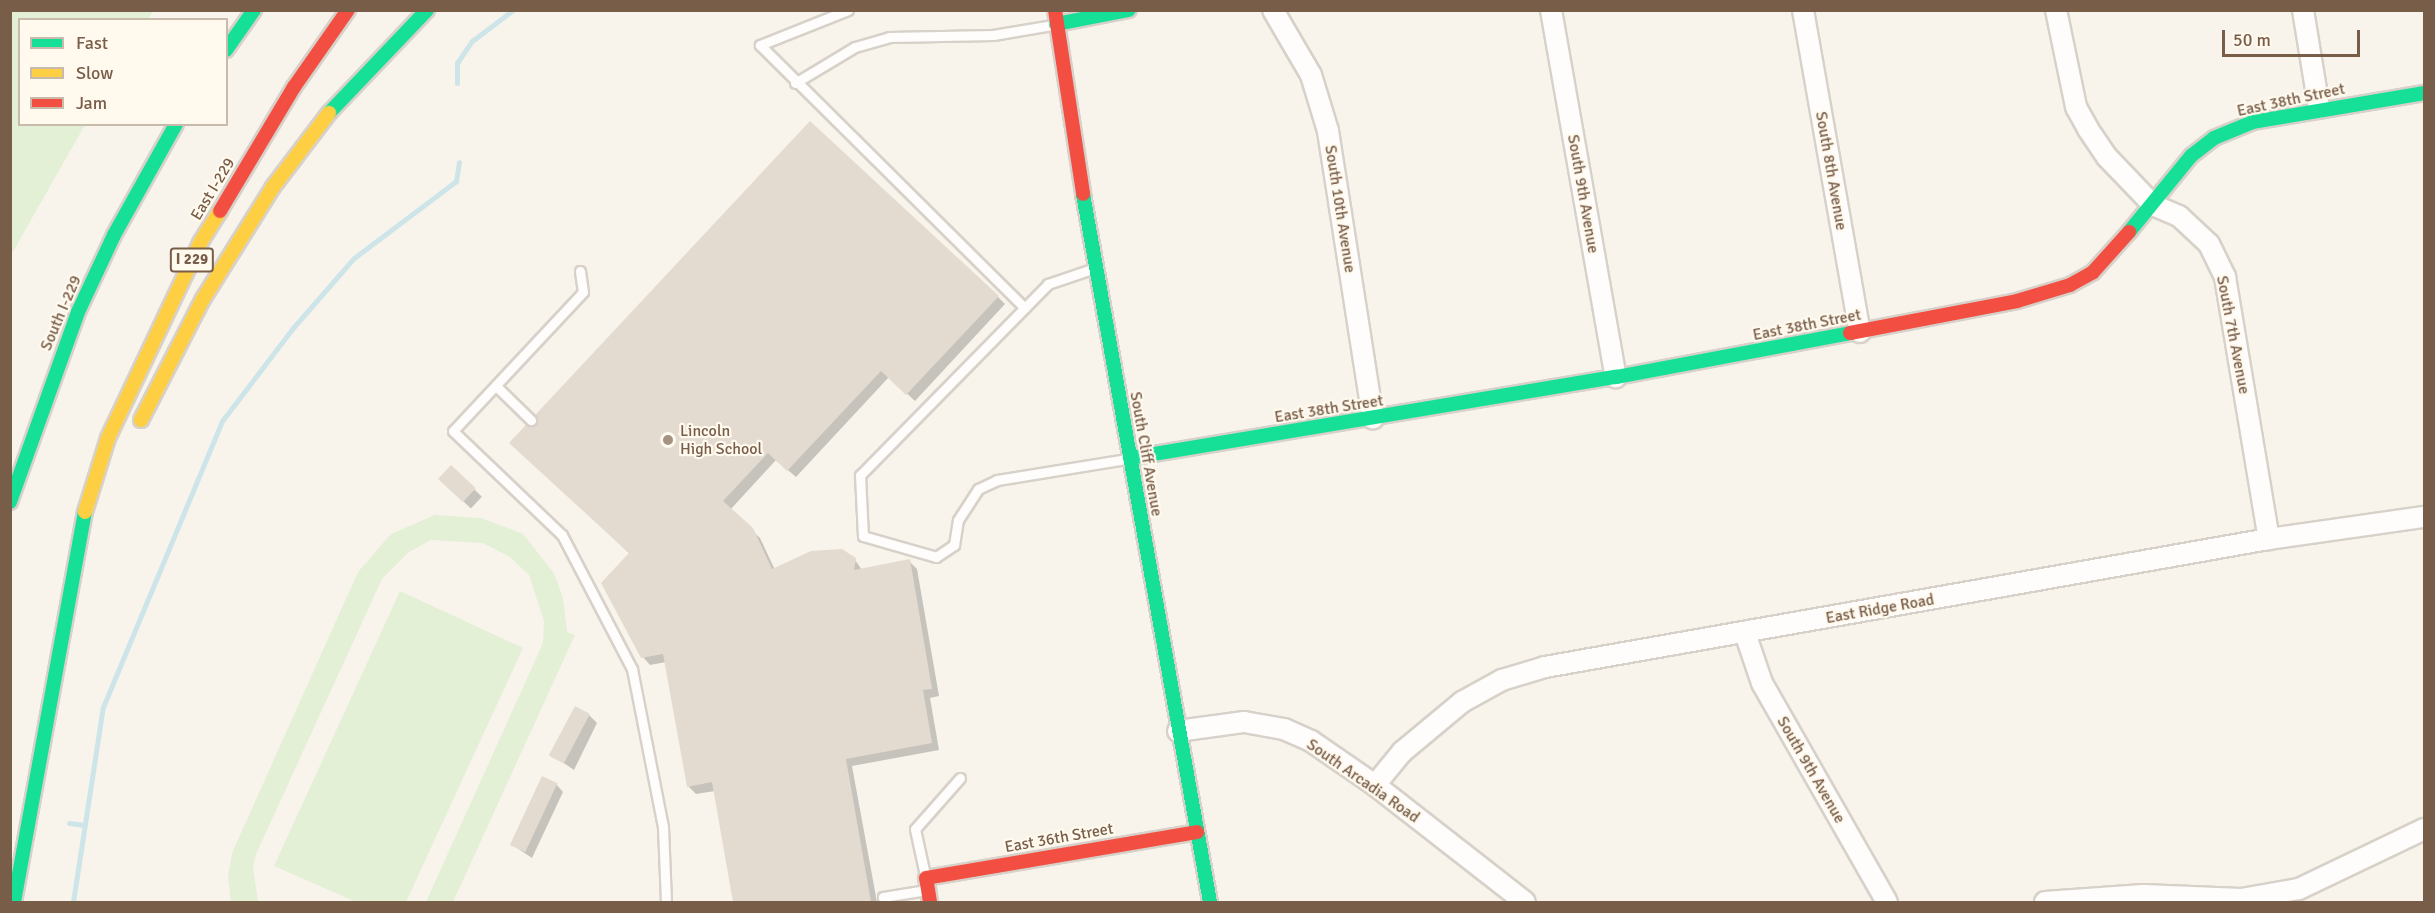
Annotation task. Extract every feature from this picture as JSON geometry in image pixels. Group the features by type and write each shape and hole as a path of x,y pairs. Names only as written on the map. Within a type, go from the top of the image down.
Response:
{"main road":[{"path":"228,32 241,10"},
{"path":"228,47 254,10"},
{"name":"East I-229","path":"79,532 108,438 200,243 294,87 348,10"},
{"path":"136,433 203,299 273,187 324,119 427,10"},
{"path":"1056,17 1129,10"},
{"name":"South Cliff Avenue","path":"1056,17 1096,268 1210,903"},
{"name":"East 38th Street","path":"1130,458 1616,377 2017,302 2070,285 2113,252 2191,156 2214,138 2253,122 2319,108 2424,93"},
{"name":"South I-229","path":"10,502 78,312 114,235 176,126"},
{"path":"79,532 109,481"},
{"name":"I 229","path":"14,903 79,532"},
{"name":"East 36th Street","path":"928,890 1197,832"}],"street":[{"name":"South 10th Avenue","path":"1273,10 1311,75 1328,131 1373,419"},
{"name":"South 9th Avenue","path":"1551,10 1616,377"},
{"name":"South 8th Avenue","path":"1803,10 1860,332"},
{"name":"South 7th Avenue","path":"2056,10 2076,107 2106,157 2153,205 2179,216 2209,244 2225,277 2270,540"},
{"path":"2303,10 2319,108"},
{"name":"East Ridge Road","path":"1375,785 1402,752 1434,723 1503,680 1545,667 2270,540 2424,517"},
{"name":"South 9th Avenue","path":"1745,633 1762,683 1887,903"},
{"name":"South Arcadia Road","path":"1178,731 1244,722 1284,729 1311,741 1375,785 1525,903"},
{"path":"2045,903 2143,895 2241,899 2299,889 2424,829"}],"lane":[{"path":"848,10 760,45 795,83 1025,308"},
{"path":"795,83 855,47 889,37 993,35 1056,17"},
{"path":"1096,268 1048,284 860,475 863,536 936,557 954,545 958,520 978,489 997,480 1130,458"},
{"path":"580,271 583,292 453,431 562,535 632,669 663,827 666,903"},
{"path":"496,386 531,420"},
{"path":"884,903 883,897 928,890 915,829 960,778"}],"green space":[{"path":"11,10 153,11 149,18 18,18 18,126 84,126 11,255"},
{"path":"435,515 481,518 523,534 554,573 563,598 567,632 575,635 453,902 426,902 543,643 544,621 529,575 510,557 483,543 431,540 409,552 382,579 257,852 253,866 258,902 231,902 228,877 232,853 358,572 391,534"},
{"path":"400,591 523,648 406,902 356,902 274,866"}],"building":[{"path":"810,121 999,296 906,395 881,371 787,471 768,453 723,501 753,528 772,569 811,551 842,549 856,558 854,570 910,559 932,689 923,690 932,743 846,759 871,902 733,902 712,782 687,787 663,654 641,658 601,583 629,553 509,443"},
{"path":"451,465 476,488 463,502 438,479"},
{"path":"575,706 590,714 564,763 549,755"},
{"path":"542,776 557,783 525,852 510,845"}],"waterway":[{"path":"457,83 457,63 472,41 513,10"},
{"path":"73,902 103,707 222,421 292,329 354,258 456,181 459,162"},
{"path":"69,823 85,825"}],"traffic: fast":[{"path":"228,47 254,10"},
{"path":"329,113 427,10"},
{"path":"1056,24 1129,10"},
{"path":"2129,232 2191,156 2214,138 2253,122 2424,93"},
{"path":"10,502 78,312 114,235 175,126"},
{"path":"1083,194 1210,902"},
{"path":"1130,458 1616,377 1850,333"},
{"path":"14,902 85,512"}],"traffic: slow":[{"path":"141,420 203,299 273,187 329,113"},
{"path":"85,512 108,438 200,243 220,211"}],"traffic: jam":[{"path":"220,211 294,87 348,10"},
{"path":"1055,10 1083,194"},
{"path":"1850,333 2017,301 2070,285 2093,272 2129,232"},
{"path":"930,902 926,878 1197,832"}],"place":[{"name":"Lincoln High School","path":"668,440"}]}
